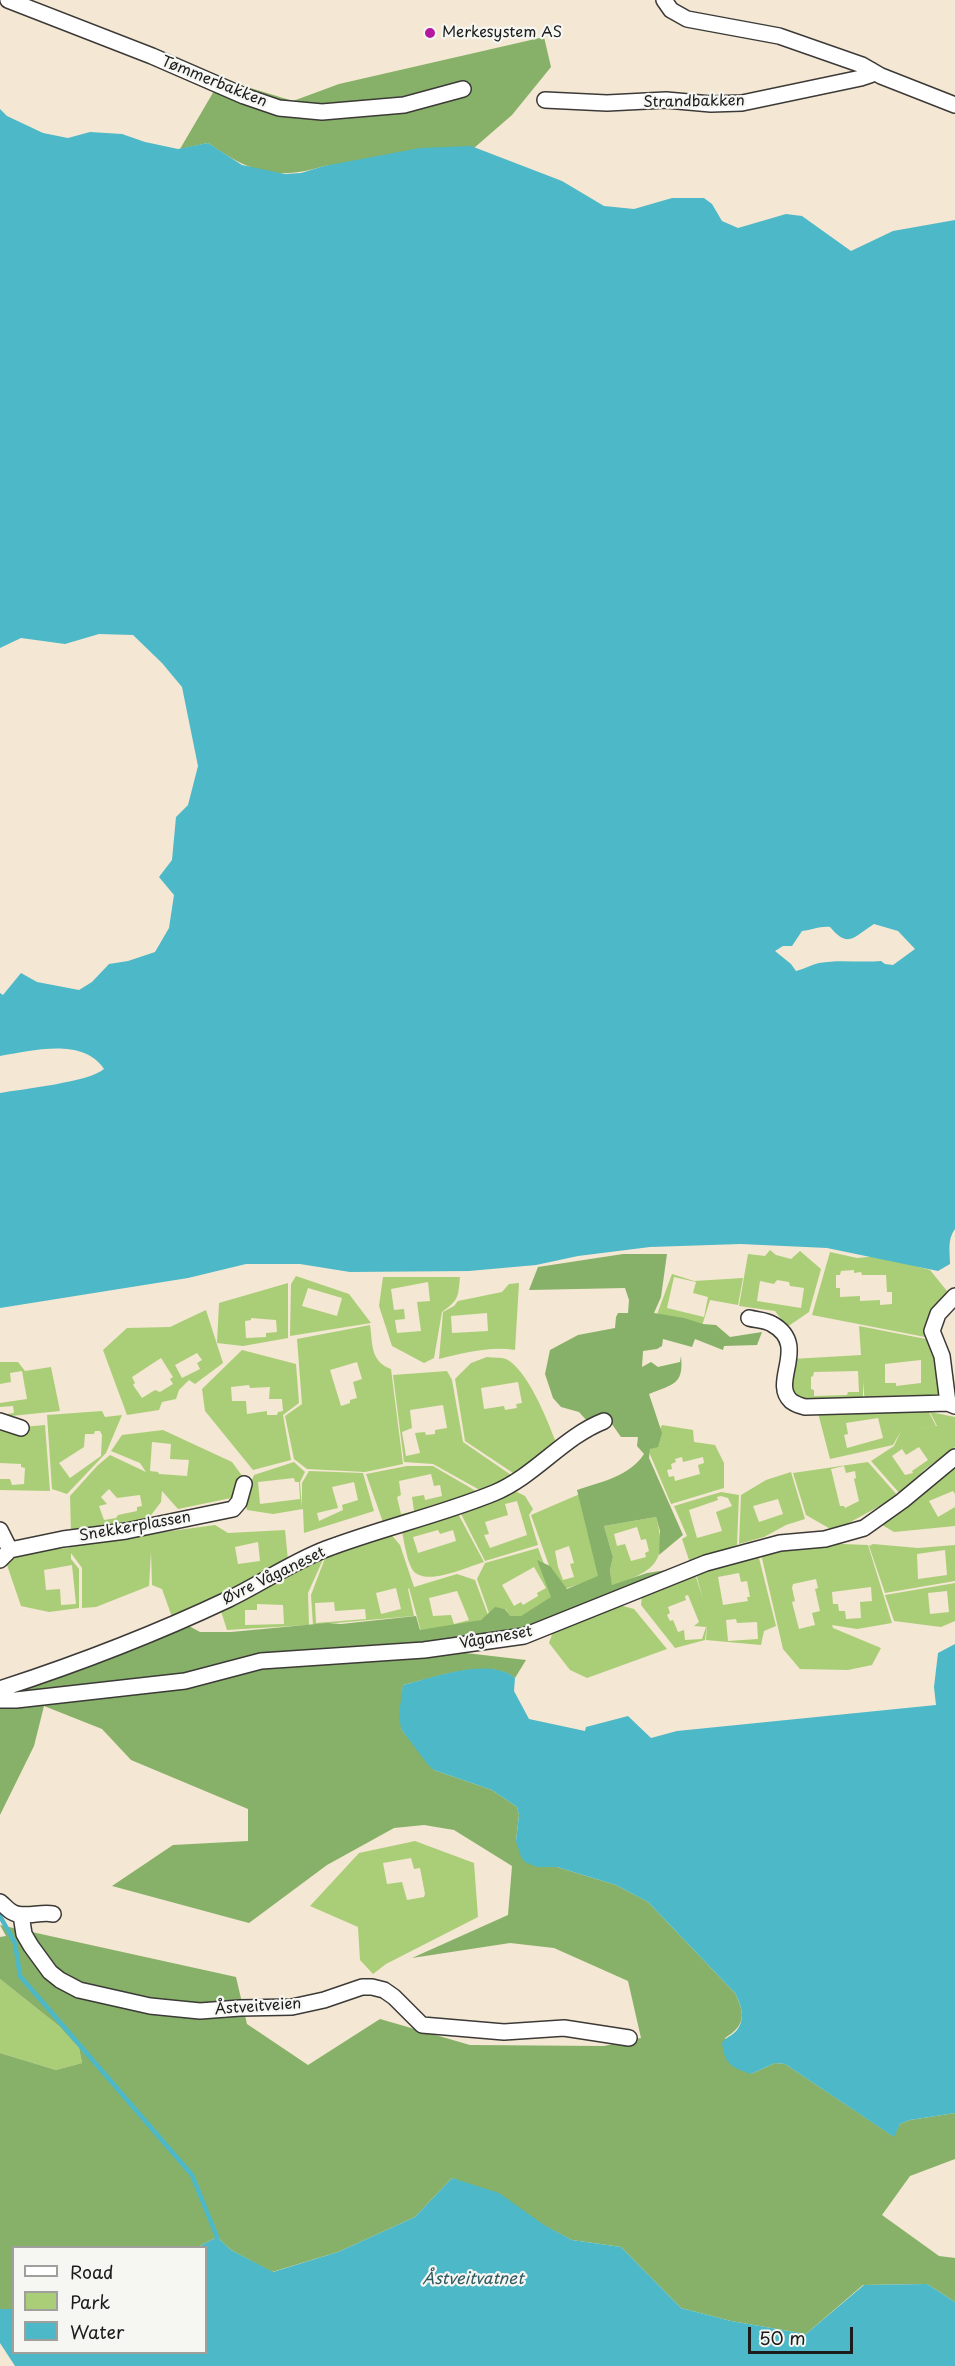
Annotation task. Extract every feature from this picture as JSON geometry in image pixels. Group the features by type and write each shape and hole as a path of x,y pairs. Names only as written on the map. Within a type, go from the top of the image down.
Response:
{"street":[{"name":"Tømmerbakken","path":"8,0 152,56 244,96 279,108 322,112 404,105 463,89"},
{"path":"664,0 672,10 687,19 779,36 871,70 955,105"},
{"name":"Strandbakken","path":"545,100 607,103 666,100 711,104 742,103 861,78 870,75 871,70"},
{"path":"749,1318 771,1323 784,1333 790,1349 784,1388 792,1402 798,1405 833,1407 951,1405 942,1356 932,1331 938,1314 955,1296"},
{"path":"0,1421 21,1428"},
{"name":"Øvre Våganeset","path":"0,1689 119,1646 230,1599 294,1563 326,1549 497,1492 534,1468 570,1439 604,1421"},
{"name":"Våganeset","path":"0,1700 185,1681 261,1661 424,1650 524,1636 706,1563 780,1543 825,1539 864,1528 902,1501 955,1457"},
{"name":"Snekkerplassen","path":"5,1555 63,1539 126,1531 233,1509 239,1502 244,1484"},
{"path":"0,1530 5,1555"},
{"path":"0,1902 12,1912 21,1915 44,1912 53,1914"},
{"name":"Åstveitveien","path":"21,1915 26,1939 39,1958 60,1980 79,1990 150,2006 200,2011 291,2007 324,2000 362,1987 372,1987 384,1990 394,1997 422,2025 504,2032 564,2028 628,2038"}],"green space":[{"path":"544,37 551,67 512,115 474,148 324,166 291,173 263,171 250,167 208,143 180,149 221,79 293,101 339,84"},
{"path":"770,1250 776,1255 791,1259 800,1251 821,1269 809,1312 787,1327 775,1311 739,1306 748,1254 765,1256","holes":["777,1280 789,1282 790,1286 804,1288 801,1308 757,1301 760,1281 774,1284"]},
{"path":"830,1252 857,1258 879,1256 930,1270 947,1291 925,1337 812,1315","holes":["854,1270 854,1273 886,1275 887,1292 892,1292 892,1304 880,1305 880,1300 860,1301 860,1296 840,1297 840,1288 836,1288 836,1275 840,1275 841,1271"]},
{"path":"623,1254 667,1254 661,1297 654,1313 716,1325 730,1337 762,1332 757,1345 724,1346 723,1350 695,1339 692,1347 663,1339 662,1346 657,1349 643,1351 642,1367 651,1362 658,1367 680,1362 681,1356 679,1378 670,1385 649,1394 662,1433 658,1447 650,1449 649,1458 683,1535 659,1555 660,1531 656,1517 604,1526 613,1557 610,1570 612,1585 647,1573 680,1568 526,1629 397,1645 526,1660 515,1678 491,1669 476,1669 403,1685 401,1729 434,1770 492,1790 517,1807 519,1815 516,1841 537,1867 557,1867 616,1885 648,1902 735,1993 741,2007 742,2018 737,2028 725,2038 751,2074 775,2063 785,2064 893,2136 900,2124 910,2120 955,2113 955,2159 910,2176 882,2215 939,2256 955,2258 955,2302 927,2284 863,2285 806,2334 731,2321 681,2308 621,2247 572,2240 452,2178 415,2217 338,2252 272,2272 231,2250 217,2237 200,2246 12,2246 12,2309 0,2309 0,2053 56,2070 82,2063 79,2048 59,2026 0,1979 0,1937 6,1936 0,1925 236,1977 247,2024 308,2065 380,2019 470,2045 604,2046 641,2038 628,1981 554,1948 510,1943 412,1958 508,1915 512,1866 454,1830 424,1825 394,1828 327,1865 249,1923 112,1886 173,1845 248,1841 248,1809 131,1760 102,1729 44,1706 34,1746 0,1815 0,1687 187,1625 200,1632 231,1632 416,1616 420,1630 481,1620 495,1607 505,1609 510,1616 521,1616 551,1597 537,1560 550,1566 567,1589 598,1576 577,1490 623,1473 638,1462 644,1454 637,1446 638,1437 621,1437 604,1413 589,1423 579,1412 561,1407 553,1398 545,1374 550,1350 578,1335 615,1328 618,1313 628,1313 629,1300 625,1288 529,1290 538,1267"},
{"path":"672,1274 694,1281 743,1278 738,1305 710,1300 701,1329 656,1317","holes":["674,1277 696,1282 693,1293 708,1297 704,1317 667,1308"]},
{"path":"296,1276 349,1294 371,1323 290,1336 291,1284","holes":["308,1288 342,1298 337,1316 302,1306"]},
{"path":"383,1277 460,1277 457,1298 442,1312 434,1358 424,1363 392,1346 379,1306","holes":["428,1282 430,1301 417,1302 421,1331 397,1333 395,1320 405,1319 404,1309 394,1310 391,1289"]},
{"path":"288,1283 288,1338 243,1346 217,1343 219,1303","holes":["251,1318 276,1320 277,1332 266,1333 266,1337 246,1338 245,1321"]},
{"path":"519,1283 515,1350 468,1352 439,1359 443,1312 458,1301 502,1292 509,1284","holes":["487,1313 488,1331 452,1333 451,1316"]},
{"path":"206,1310 223,1363 195,1384 189,1380 179,1390 176,1399 162,1402 159,1410 127,1415 103,1350 127,1328 170,1327","holes":["197,1353 202,1360 197,1363 200,1369 182,1378 175,1365","161,1358 173,1377 170,1379 173,1384 160,1392 155,1390 142,1398 133,1385 135,1383 132,1377"]},
{"path":"370,1325 372,1346 376,1357 384,1366 391,1369 403,1464 365,1472 307,1469 294,1459 285,1416 302,1404 297,1339","holes":["357,1362 362,1379 353,1382 357,1398 341,1406 330,1370"]},
{"path":"859,1326 926,1339 935,1348 941,1393 933,1401 865,1403 863,1382 863,1403 808,1403 790,1397 792,1359 861,1355","holes":["921,1360 921,1383 896,1386 896,1383 885,1383 885,1364","858,1371 859,1392 848,1392 847,1395 814,1396 814,1390 811,1389 811,1377 814,1372"]},
{"path":"242,1350 296,1364 299,1403 283,1415 291,1460 253,1470 205,1411 202,1389","holes":["249,1385 250,1388 270,1387 269,1399 282,1399 283,1411 278,1412 277,1415 267,1415 267,1411 247,1414 246,1401 232,1401 231,1387"]},
{"path":"487,1357 504,1358 514,1364 529,1383 555,1440 550,1451 516,1475 465,1441 455,1379 471,1363","holes":["518,1382 522,1403 516,1404 517,1408 505,1410 504,1406 484,1409 481,1388"]},
{"path":"0,1362 18,1362 25,1371 51,1367 60,1411 1,1417 0,1415 14,1413 13,1406 0,1407 0,1403 27,1399 22,1371 10,1373 11,1382 0,1384"},
{"path":"447,1371 452,1380 463,1442 514,1477 487,1494 433,1464 404,1462 393,1375","holes":["443,1405 447,1428 435,1430 435,1434 415,1433 420,1453 406,1456 402,1432 412,1428 410,1410"]},
{"path":"928,1410 936,1426 914,1429 937,1426 930,1412 955,1417 955,1447 924,1470 902,1496 871,1461 894,1446 901,1431 893,1445 830,1459 818,1413","holes":["878,1418 883,1438 847,1448 844,1435 848,1434 846,1423","919,1447 928,1460 912,1471 913,1473 905,1475 892,1456 902,1449 906,1455"]},
{"path":"102,1411 105,1417 122,1415 106,1453 67,1494 52,1489 47,1415","holes":["100,1431 102,1435 101,1456 70,1478 59,1463 84,1447 85,1434"]},
{"path":"45,1425 50,1491 0,1490 0,1479 10,1479 12,1485 24,1484 25,1468 21,1467 21,1464 0,1463 0,1429"},
{"path":"662,1425 693,1430 694,1442 715,1445 724,1463 724,1488 671,1504 649,1452","holes":["682,1457 683,1462 703,1457 704,1463 698,1465 700,1474 675,1481 674,1476 669,1477 667,1470 672,1469 671,1464 676,1462 675,1459"]},
{"path":"163,1430 232,1462 243,1477 231,1498 178,1509 162,1491 161,1502 145,1523 71,1532 70,1496 110,1455 146,1472 140,1463 111,1451 122,1435","holes":["152,1442 171,1444 170,1459 189,1460 187,1476 150,1471","109,1489 117,1498 140,1495 142,1506 137,1507 137,1511 104,1520 99,1506 107,1504 101,1497"]},
{"path":"294,1462 305,1472 300,1482 302,1508 302,1483 309,1471 363,1473 374,1511 304,1533 303,1509 273,1514 247,1510 244,1499 254,1475","holes":["294,1478 295,1482 299,1482 300,1499 260,1504 258,1482","354,1482 358,1500 342,1505 343,1510 319,1521 317,1513 338,1508 332,1487"]},
{"path":"868,1462 898,1496 834,1531 806,1515 793,1473","holes":["844,1466 846,1473 855,1471 856,1478 854,1479 859,1501 845,1508 840,1506 831,1469"]},
{"path":"955,1464 955,1494 953,1491 929,1501 938,1517 955,1507 955,1526 894,1532 877,1522"},
{"path":"407,1466 433,1466 481,1494 384,1525 366,1474","holes":["431,1474 434,1486 440,1485 442,1496 425,1500 424,1495 412,1497 414,1511 401,1514 397,1497 401,1495 399,1481"]},
{"path":"791,1472 805,1519 786,1525 764,1537 739,1544 741,1495 766,1480","holes":["778,1499 783,1514 759,1522 753,1506"]},
{"path":"511,1489 525,1496 533,1509 529,1515 538,1545 485,1561 458,1508","holes":["517,1501 527,1535 490,1548 484,1535 489,1534 485,1522 508,1515 505,1504"]},
{"path":"721,1492 739,1495 737,1545 690,1563 682,1539 687,1536 674,1506","holes":["717,1497 728,1498 732,1506 716,1512 722,1531 697,1538 689,1510 718,1500"]},
{"path":"582,1493 601,1577 558,1591 531,1515","holes":["569,1546 574,1563 570,1564 574,1577 563,1580 555,1551"]},
{"path":"456,1510 484,1562 435,1576 426,1577 418,1574 412,1569 408,1560 401,1527","holes":["438,1530 440,1534 453,1530 456,1541 418,1553 413,1537"]},
{"path":"656,1517 660,1546 654,1564 638,1576 612,1586 610,1570 613,1557 604,1526","holes":["637,1527 641,1540 646,1539 649,1551 645,1553 646,1557 631,1561 625,1544 617,1546 614,1534"]},
{"path":"215,1525 228,1533 285,1530 288,1560 254,1579 172,1617 162,1589 152,1585 151,1552 149,1586 96,1607 82,1608 82,1568 71,1553 71,1559 79,1569 79,1608 49,1612 21,1606 7,1565 15,1556 52,1544 53,1549 69,1548 69,1545","holes":["258,1542 260,1561 238,1564 235,1547","72,1565 76,1604 61,1605 60,1589 46,1590 44,1570"]},
{"path":"389,1532 400,1545 414,1587 457,1574 475,1580 488,1615 481,1620 422,1635 409,1588 414,1616 313,1625 311,1595 327,1553","holes":["396,1588 401,1609 381,1614 376,1593","457,1591 469,1620 454,1624 451,1615 433,1616 429,1598","334,1602 335,1611 365,1609 366,1619 316,1623 315,1603"]},
{"path":"816,1543 868,1545 892,1623 857,1629 832,1625 833,1628 881,1648 872,1665 848,1670 800,1669 783,1649 761,1554","holes":["816,1579 818,1588 815,1589 820,1611 812,1613 815,1625 799,1629 792,1602 795,1601 793,1584","871,1587 872,1601 860,1602 861,1618 846,1619 845,1611 839,1611 838,1604 833,1604 832,1592"]},
{"path":"873,1544 918,1548 955,1545 955,1581 885,1593 869,1546","holes":["945,1550 947,1575 918,1579 917,1554"]},
{"path":"538,1548 556,1595 520,1617 509,1616 506,1609 495,1608 489,1613 477,1579 485,1563","holes":["534,1567 546,1588 523,1605 521,1602 514,1606 502,1585"]},
{"path":"758,1554 776,1626 764,1631 761,1645 706,1640 707,1625 705,1640 675,1648 641,1605 642,1596 695,1574 703,1599 696,1574 724,1563","holes":["739,1573 741,1582 747,1581 750,1597 747,1597 748,1601 723,1605 718,1577","688,1595 699,1622 694,1626 706,1627 702,1639 685,1640 684,1630 678,1632 673,1620 670,1621 667,1615 670,1613 668,1607 686,1600 685,1596","736,1619 737,1623 757,1622 758,1639 728,1641 726,1620"]},
{"path":"325,1555 308,1593 309,1625 227,1630 220,1608","holes":["257,1604 283,1605 284,1624 245,1625 245,1610 257,1610"]},
{"path":"955,1583 955,1621 941,1627 894,1621 885,1595","holes":["947,1591 949,1612 930,1614 928,1593"]},
{"path":"619,1605 634,1609 667,1649 587,1678 570,1670 549,1643 554,1629"},
{"path":"415,1841 474,1863 478,1917 386,1964 373,1974 360,1960 358,1927 310,1906 359,1853","holes":["411,1858 414,1869 420,1868 425,1894 424,1897 407,1900 402,1882 387,1884 383,1863"]},
{"path":"0,1979 59,2026 79,2048 82,2063 56,2070 0,2053"}],"water":[{"path":"0,109 7,116 43,133 68,138 90,132 122,134 178,149 208,143 242,165 285,174 301,173 324,166 420,148 471,146 562,181 604,206 634,209 672,198 704,198 712,204 722,221 738,228 786,214 802,216 851,251 893,231 955,220 955,1229 950,1242 950,1264 938,1271 827,1248 741,1244 650,1247 578,1256 536,1265 469,1271 350,1272 300,1264 246,1264 188,1278 0,1308 0,1093 85,1078 104,1069 95,1059 70,1050 41,1049 0,1056 0,993 3,995 21,973 37,982 79,990 92,982 109,964 128,961 155,952 169,928 174,895 159,877 172,860 176,817 188,805 198,766 182,687 162,663 133,635 99,634 65,644 21,638 0,648","holes":["874,924 898,931 915,949 893,965 881,961 835,961 819,963 796,971 775,951 783,946 792,946 802,931 819,928 830,927 836,934 847,939 851,939"]},
{"path":"955,1644 955,2113 910,2120 900,2124 894,2137 785,2064 775,2063 751,2074 730,2064 725,2056 722,2043 740,2025 741,2007 735,1993 648,1902 616,1885 557,1867 537,1867 525,1862 516,1841 519,1815 517,1807 492,1790 434,1770 401,1729 399,1714 403,1685 476,1669 504,1672 515,1678 514,1691 529,1719 585,1731 586,1727 628,1716 651,1738 677,1731 936,1705 934,1687 938,1653"},
{"name":"Åstveitvatnet","path":"452,2178 499,2193 544,2225 572,2240 621,2247 681,2308 731,2321 806,2334 864,2285 927,2284 955,2302 955,2366 15,2366 0,2343 0,2309 12,2309 12,2354 207,2354 207,2246 200,2246 217,2237 231,2250 273,2272 338,2252 415,2217"}],"waterway":[{"path":"0,1916 15,1943 20,1976 192,2175 217,2237"}],"place":[{"name":"Merkesystem AS","path":"430,33"}]}
